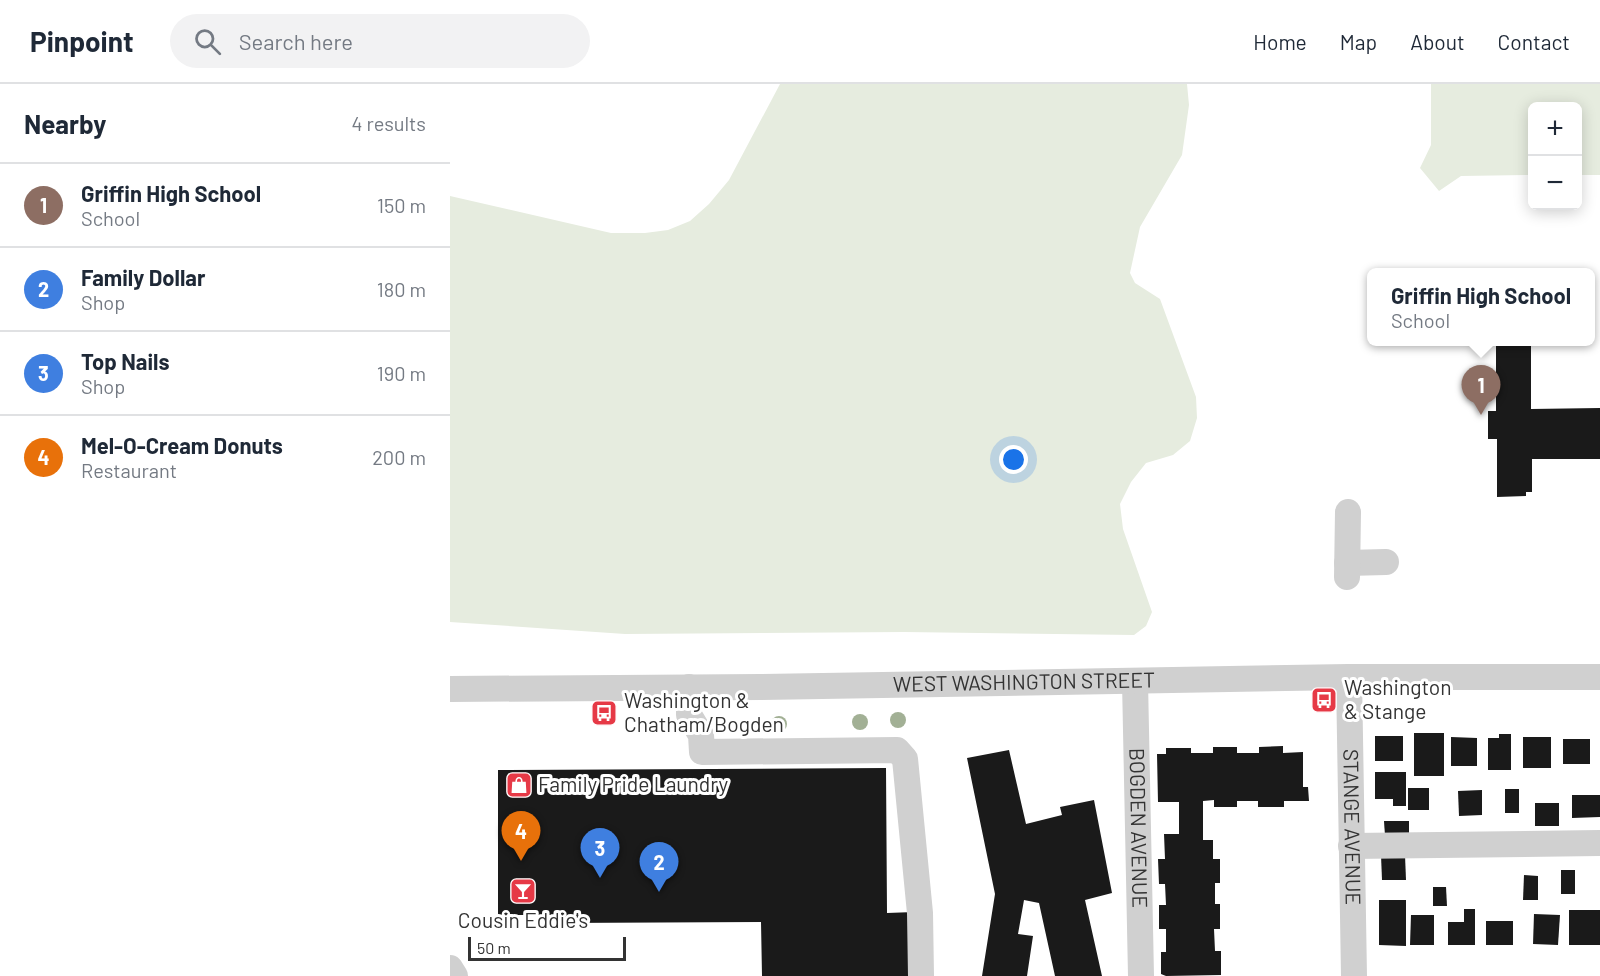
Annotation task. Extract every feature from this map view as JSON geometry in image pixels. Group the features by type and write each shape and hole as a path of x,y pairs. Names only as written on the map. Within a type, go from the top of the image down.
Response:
{"street":[{"path":"1348,512 1347,570 1386,562"},
{"name":"WEST WASHINGTON STREET","path":"450,689 1350,677 1600,677"},
{"name":"STANGE AVENUE","path":"1350,677 1354,976"},
{"name":"BOGDEN AVENUE","path":"1135,681 1141,976"},
{"path":"689,687 689,715 701,735 702,752 897,750 905,759 920,913 921,976"},
{"path":"1351,846 1600,843"},
{"path":"450,968 455,976"}],"shaded area":[{"path":"780,84 1187,84 1189,105 1182,155 1140,227 1130,273 1135,283 1160,299 1196,397 1197,418 1190,441 1173,455 1146,463 1131,482 1120,504 1123,529 1152,612 1146,626 1134,635 904,632 625,634 450,622 450,196 611,233 668,230 690,221 709,204 729,180"},
{"path":"1431,84 1600,84 1600,175 1582,175 1582,102 1528,102 1528,175 1461,176 1439,191 1420,168 1431,145"}],"building":[{"path":"1496,346 1531,346 1531,409 1600,408 1600,459 1532,459 1532,492 1526,492 1526,496 1497,497 1497,439 1488,439 1488,411 1496,411"},
{"path":"1414,733 1444,733 1444,776 1414,776"},
{"path":"1499,734 1511,734 1511,770 1488,770 1488,738 1499,738"},
{"path":"1375,736 1403,736 1403,761 1375,761"},
{"path":"1451,737 1477,738 1477,766 1451,766"},
{"path":"1523,737 1551,737 1551,768 1523,768"},
{"path":"1563,739 1590,739 1590,764 1563,764"},
{"path":"1283,746 1283,753 1303,752 1303,787 1308,787 1309,801 1284,801 1284,807 1258,807 1258,801 1237,801 1237,807 1214,807 1214,800 1203,801 1203,840 1213,840 1213,859 1220,859 1220,883 1215,883 1215,904 1220,904 1220,929 1214,929 1215,951 1221,951 1221,975 1166,976 1161,974 1161,952 1166,952 1166,929 1159,929 1159,905 1166,905 1165,884 1159,884 1158,859 1165,859 1164,834 1179,834 1179,802 1158,802 1157,754 1166,754 1166,748 1191,748 1191,753 1213,753 1213,747 1237,747 1237,753 1259,753 1259,747"},
{"path":"1009,750 1026,824 1062,815 1060,807 1094,800 1112,893 1085,900 1102,976 1055,976 1039,903 1024,900 1018,934 1033,936 1027,976 982,976 995,894 967,758"},
{"path":"886,768 887,913 914,912 911,976 762,976 761,922 559,923 559,915 498,915 498,770"},
{"path":"1375,772 1406,772 1406,806 1393,806 1393,799 1375,799"},
{"path":"1408,788 1429,788 1429,810 1408,810"},
{"path":"1505,789 1519,789 1519,813 1505,813"},
{"path":"1482,790 1482,815 1459,816 1458,791"},
{"path":"1572,795 1600,795 1600,817 1572,818"},
{"path":"1535,803 1559,803 1559,826 1535,826"},
{"path":"1384,821 1409,821 1409,836 1385,836"},
{"path":"1381,855 1405,855 1406,880 1382,880"},
{"path":"1561,870 1575,870 1575,894 1561,894"},
{"path":"1524,875 1538,876 1538,900 1523,900"},
{"path":"1433,887 1446,887 1447,906 1433,906"},
{"path":"1379,900 1406,900 1406,946 1379,945"},
{"path":"1464,909 1475,909 1475,945 1448,945 1448,922 1464,922"},
{"path":"1569,910 1600,910 1600,945 1569,945"},
{"path":"1534,914 1560,915 1558,945 1533,944"},
{"path":"1411,915 1434,915 1434,945 1410,945"},
{"path":"1486,921 1513,921 1513,945 1486,945"}],"place":[{"name":"Griffin High School","path":"1481,415"},
{"name":"Washington & Stange","path":"1324,700"},
{"name":"Washington & Chatham/Bogden","path":"604,713"},
{"name":"Family Pride Laundry","path":"519,785"},
{"name":"Mel-O-Cream Donuts","path":"521,861"},
{"name":"Top Nails","path":"600,878"},
{"name":"Cousin Eddie's","path":"523,891"},
{"name":"Family Dollar","path":"659,892"}]}
